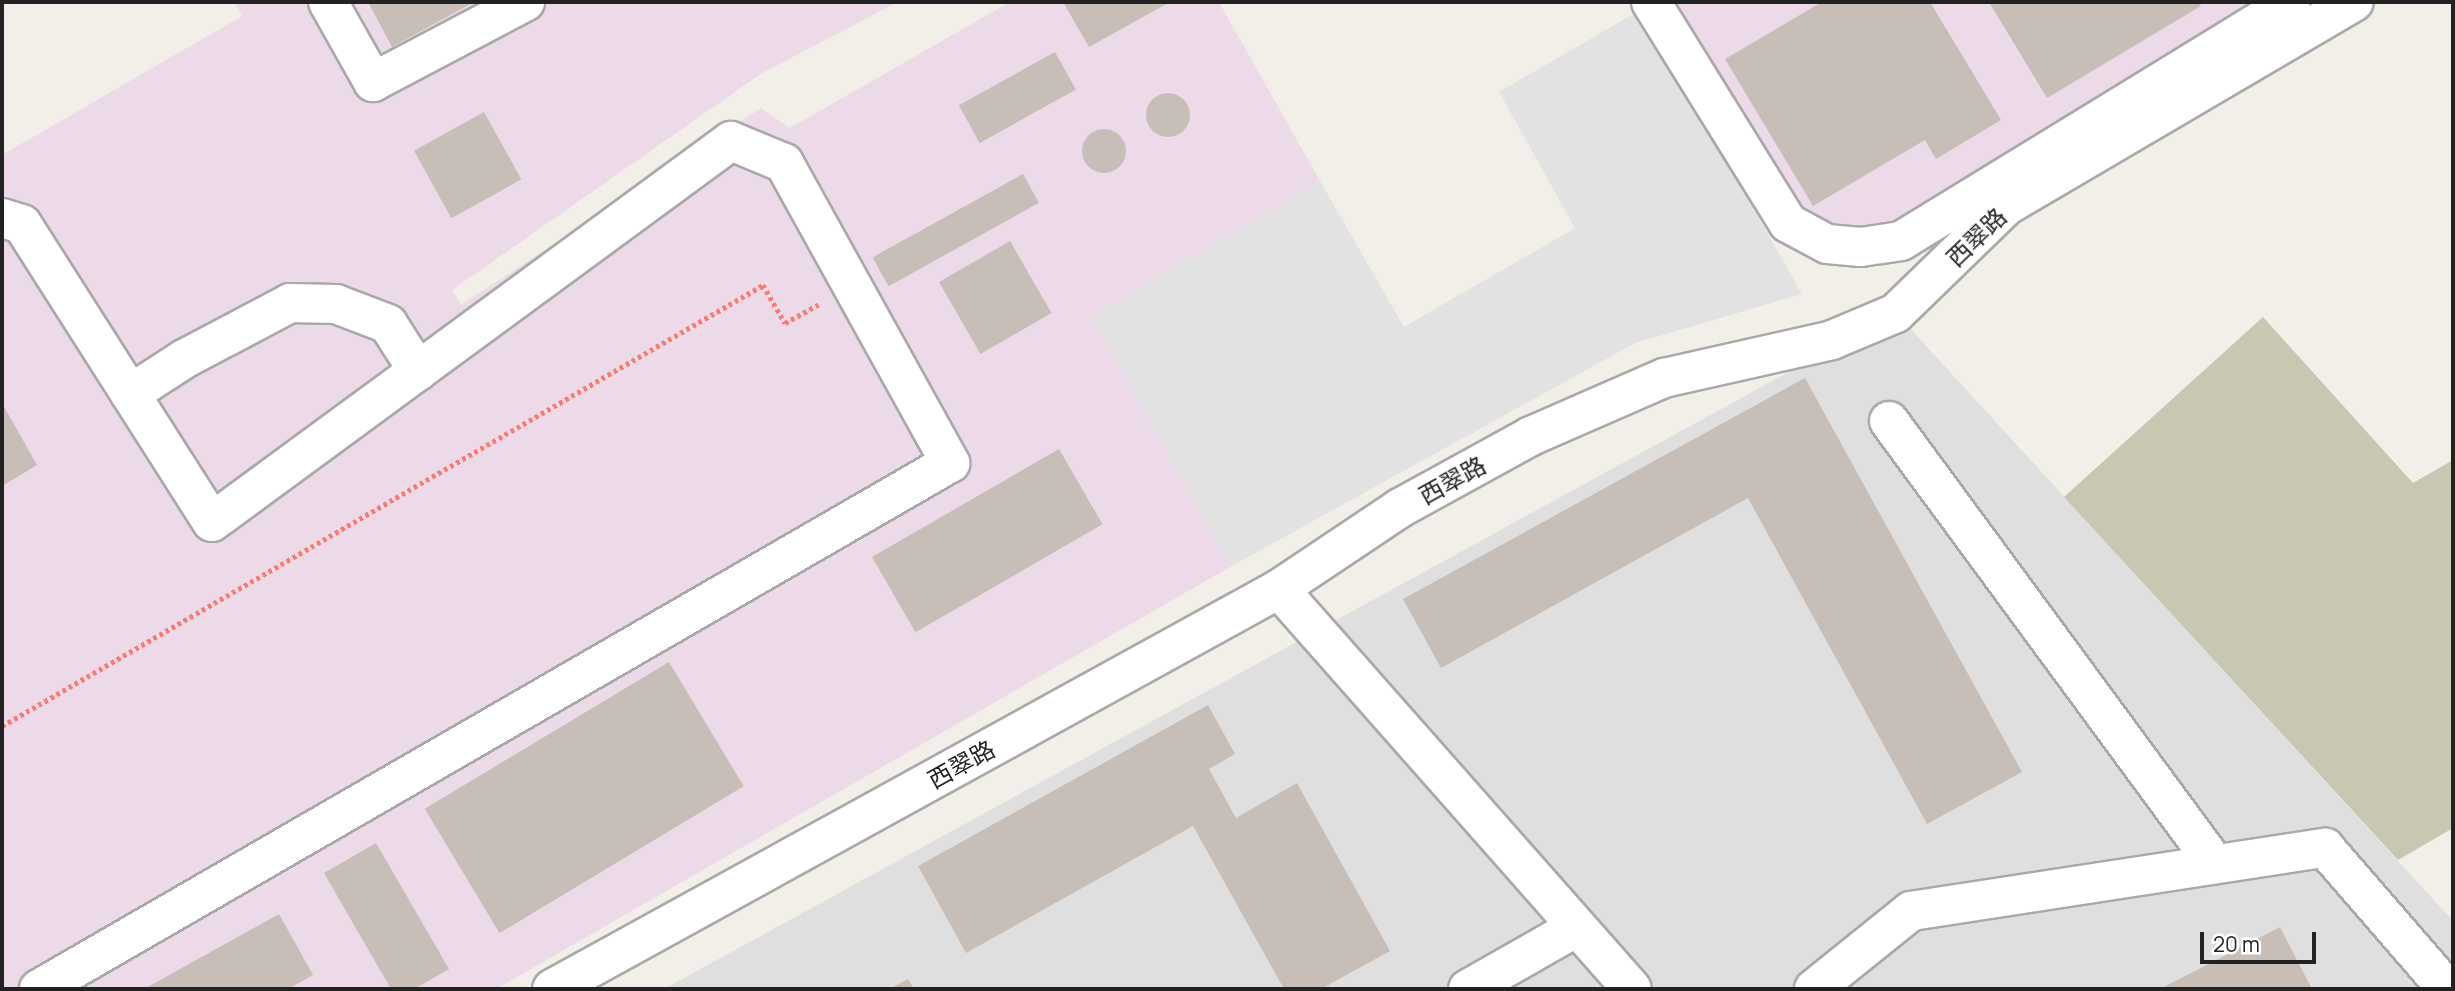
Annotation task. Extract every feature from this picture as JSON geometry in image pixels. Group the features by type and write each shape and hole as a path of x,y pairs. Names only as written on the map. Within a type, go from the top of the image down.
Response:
{"street":[{"path":"328,2 373,82 525,2"},
{"path":"1651,2 1788,223 1828,244 1861,247 1901,241 2291,2"},
{"name":"西翠路","path":"552,989 1279,589 1401,508 1531,436 1664,378 1819,344 1896,313 2006,206 2354,2"},
{"path":"2,218 22,224 212,522 731,141 784,163 950,463 39,989"},
{"path":"130,394 184,359 290,303 336,304 388,324 418,371"},
{"path":"1889,421 2215,864"},
{"path":"1279,589 1632,989"},
{"path":"1814,989 1911,911 2326,848 2447,989"},
{"path":"1468,989 1577,928"}],"path":[{"path":"2,726 764,285 785,323 853,286"}],"shaded area":[{"path":"234,2 898,2 762,73 452,290 461,305 761,108 790,128 1010,2 1219,2 1320,181 1092,316 1230,567 496,989 2,989 2,155 242,16"},
{"path":"1663,2 2270,2 1900,225 1847,235 1788,203"},
{"path":"1640,10 1802,294 1635,343 1230,567 1091,316 1320,181 1404,327 1575,228 1499,92"},
{"path":"1896,313 2453,921 2453,989 664,989"},
{"path":"2263,317 2413,483 2453,460 2453,828 2398,860 2064,497"}],"building":[{"path":"368,2 474,2 392,47"},
{"path":"1063,2 1170,2 1089,47"},
{"path":"1822,2 1930,2 2001,120 1936,159 1925,140 1813,206 1725,59"},
{"path":"1989,2 2198,2 2201,6 2047,98"},
{"path":"1055,52 1076,90 980,143 959,105"},
{"path":"1168,93 1184,99 1190,115 1184,131 1168,137 1152,131 1146,115 1152,99"},
{"path":"484,112 521,179 451,218 414,151"},
{"path":"1104,129 1120,135 1126,151 1120,167 1104,173 1088,167 1082,151 1088,135"},
{"path":"1023,174 1039,203 889,286 873,257"},
{"path":"1010,241 1052,313 980,354 939,282"},
{"path":"1805,378 2022,772 1927,824 1748,498 1441,668 1403,599"},
{"path":"2,403 37,465 2,486"},
{"path":"1059,449 1102,524 915,632 872,557"},
{"path":"669,662 744,786 499,933 425,809"},
{"path":"1208,705 1235,754 1209,769 1236,818 1297,783 1390,951 1321,989 1284,989 1193,826 966,953 918,866"},
{"path":"376,843 449,969 414,989 391,989 324,873"},
{"path":"279,914 313,975 288,989 144,989"},
{"path":"2280,927 2312,989 2160,989"},
{"path":"908,979 914,989 889,989"}]}
